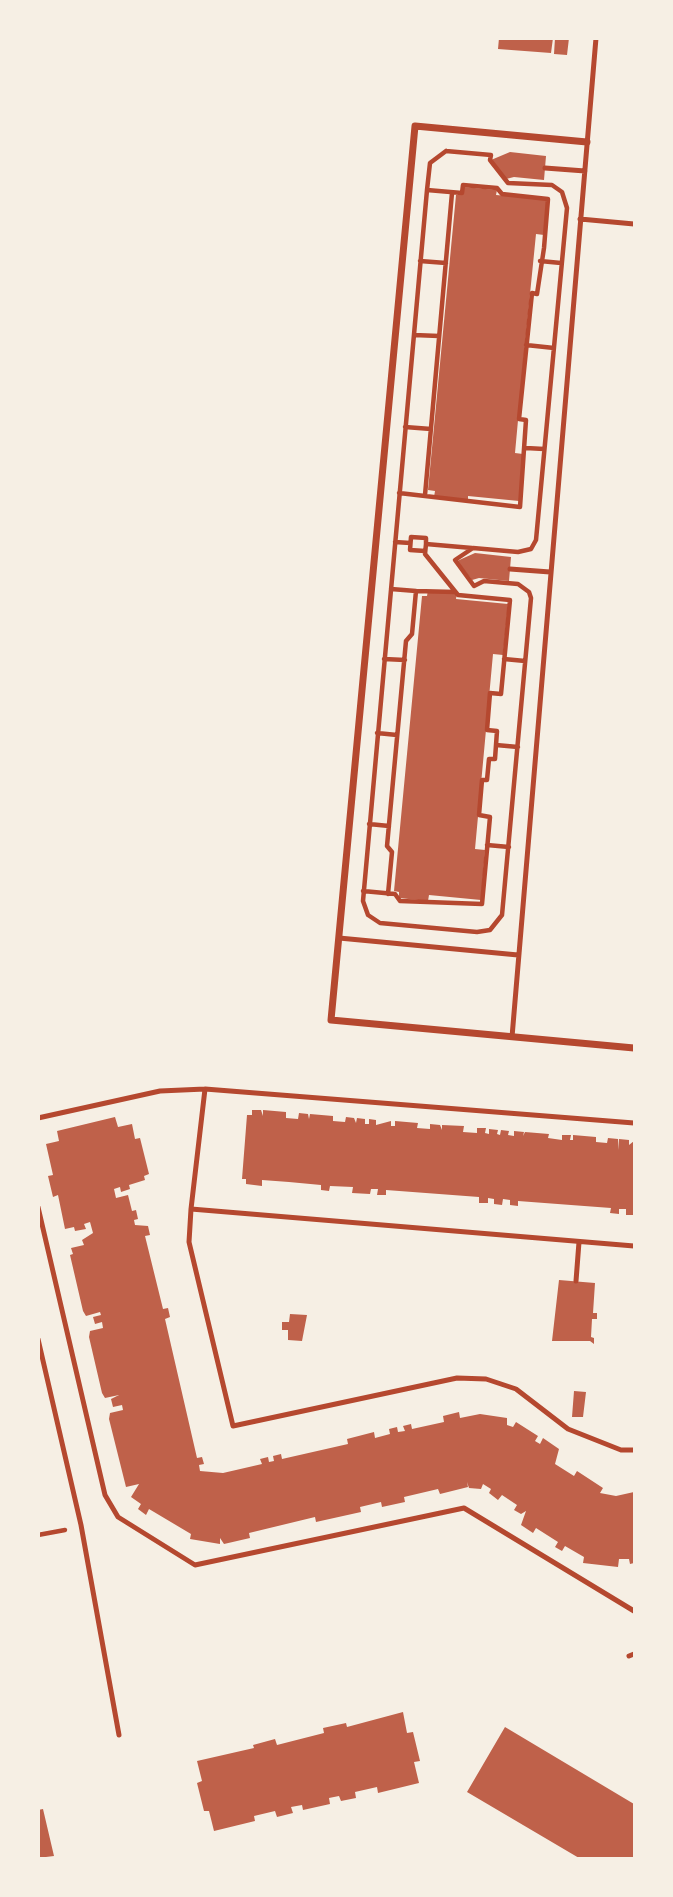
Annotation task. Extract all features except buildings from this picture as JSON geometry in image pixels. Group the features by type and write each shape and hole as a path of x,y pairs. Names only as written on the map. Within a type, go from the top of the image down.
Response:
{"street":[{"path":"587,142 415,126 331,1020 635,1048"}],"lane":[{"path":"512,1037 596,38"},
{"path":"545,168 584,171"},
{"path":"580,219 635,224"},
{"path":"510,569 550,572"},
{"path":"339,938 518,955"},
{"path":"205,1089 189,1242 233,1426 457,1378 486,1379 516,1389 568,1429 621,1450 635,1450"},
{"path":"38,1118 160,1091 205,1089 635,1123"},
{"path":"38,1207 105,1494 118,1517 195,1565 464,1508 635,1611"},
{"path":"191,1209 635,1246"},
{"path":"576,1281 579,1242"},
{"path":"38,1339 81,1525 119,1735"}],"path":[{"path":"426,544 473,548 517,552 534,545 567,208 565,198 556,187 524,182 512,185 490,160 491,155 446,151 430,163 363,891 365,910 380,923 477,932 491,930 502,915 529,592 518,584 484,581 474,586 455,560 473,548"},
{"path":"399,494 520,507 526,447 526,420 519,419 531,293 537,294 548,199 502,194 497,188 463,185 462,193 427,190"},
{"path":"425,495 453,192"},
{"path":"420,261 446,263"},
{"path":"540,261 562,262"},
{"path":"414,335 439,336"},
{"path":"526,345 554,348"},
{"path":"405,427 431,429"},
{"path":"526,447 544,450"},
{"path":"363,891 388,894 400,901 482,904 490,817 479,816 482,780 487,780 489,759 495,760 497,731 486,730 490,693 501,694 510,600 458,595 425,551 426,538 411,537 410,550 425,551"},
{"path":"395,542 410,543"},
{"path":"391,589 455,592"},
{"path":"388,894 392,852 387,846 397,735 406,640 412,634 416,591"},
{"path":"384,659 405,660"},
{"path":"505,659 525,661"},
{"path":"377,733 397,735"},
{"path":"496,745 518,747"},
{"path":"369,824 389,826"},
{"path":"487,845 509,847"}]}
